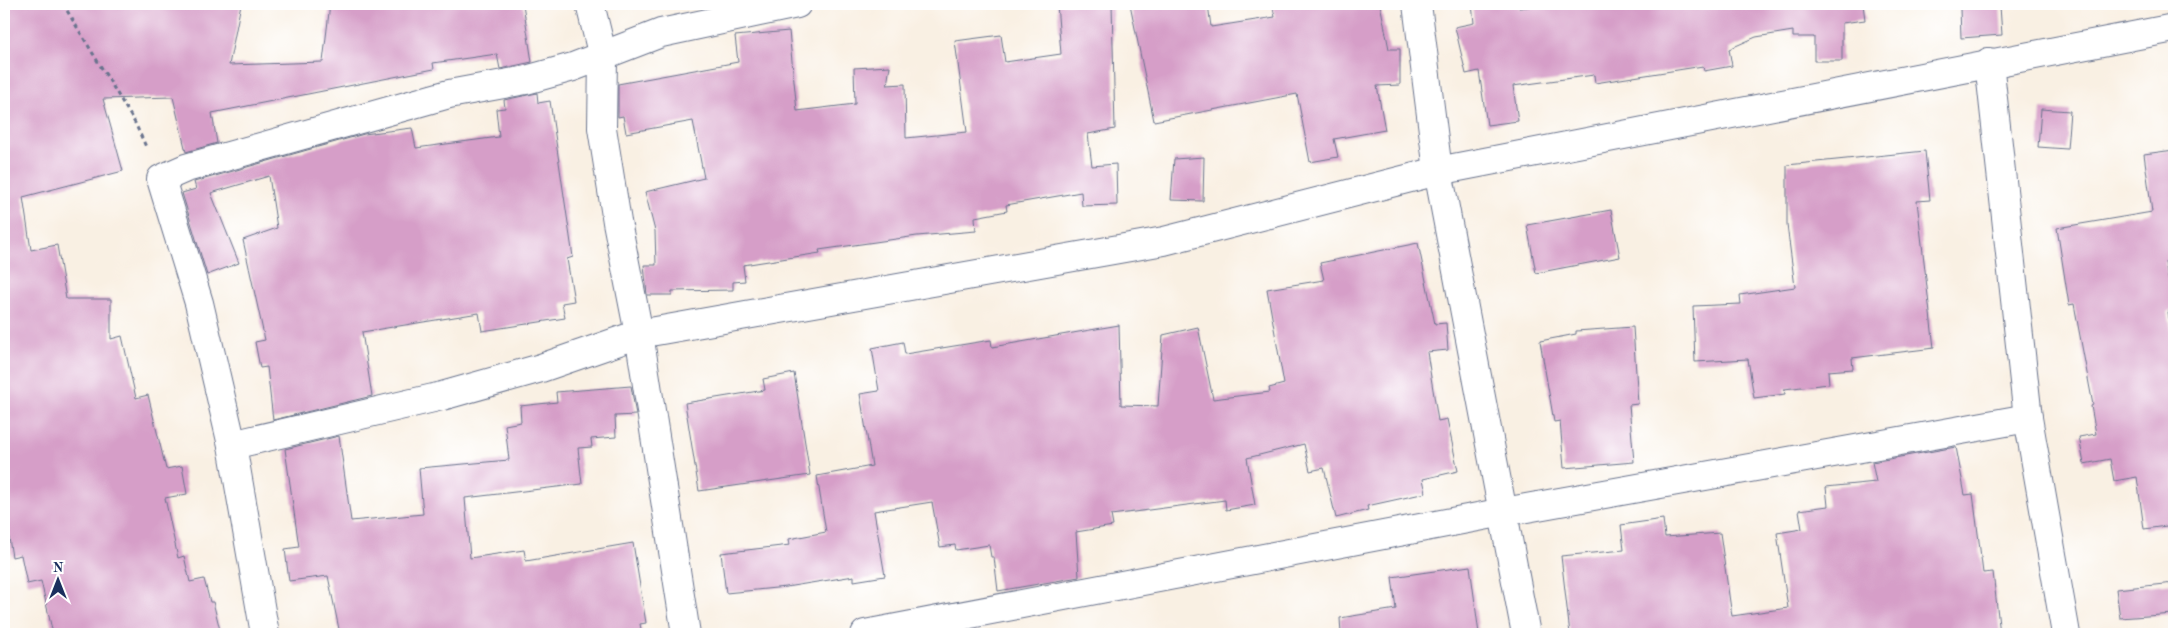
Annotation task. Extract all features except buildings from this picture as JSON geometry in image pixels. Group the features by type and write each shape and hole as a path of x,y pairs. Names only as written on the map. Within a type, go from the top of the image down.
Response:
{"street":[{"path":"590,4 603,57 602,128 617,222 639,334 686,634"},
{"path":"265,634 232,445 198,303 161,179 186,168 449,94 526,80 603,57 661,33 797,4"},
{"path":"1417,4 1438,171 1526,634"},
{"path":"232,445 442,396 541,368 639,334 1164,241 1438,171 1989,62 2174,28"},
{"path":"1989,62 2028,418 2066,634"},
{"path":"865,634 1504,512 2028,418"}],"path":[{"path":"63,4 135,123 161,179"}]}
